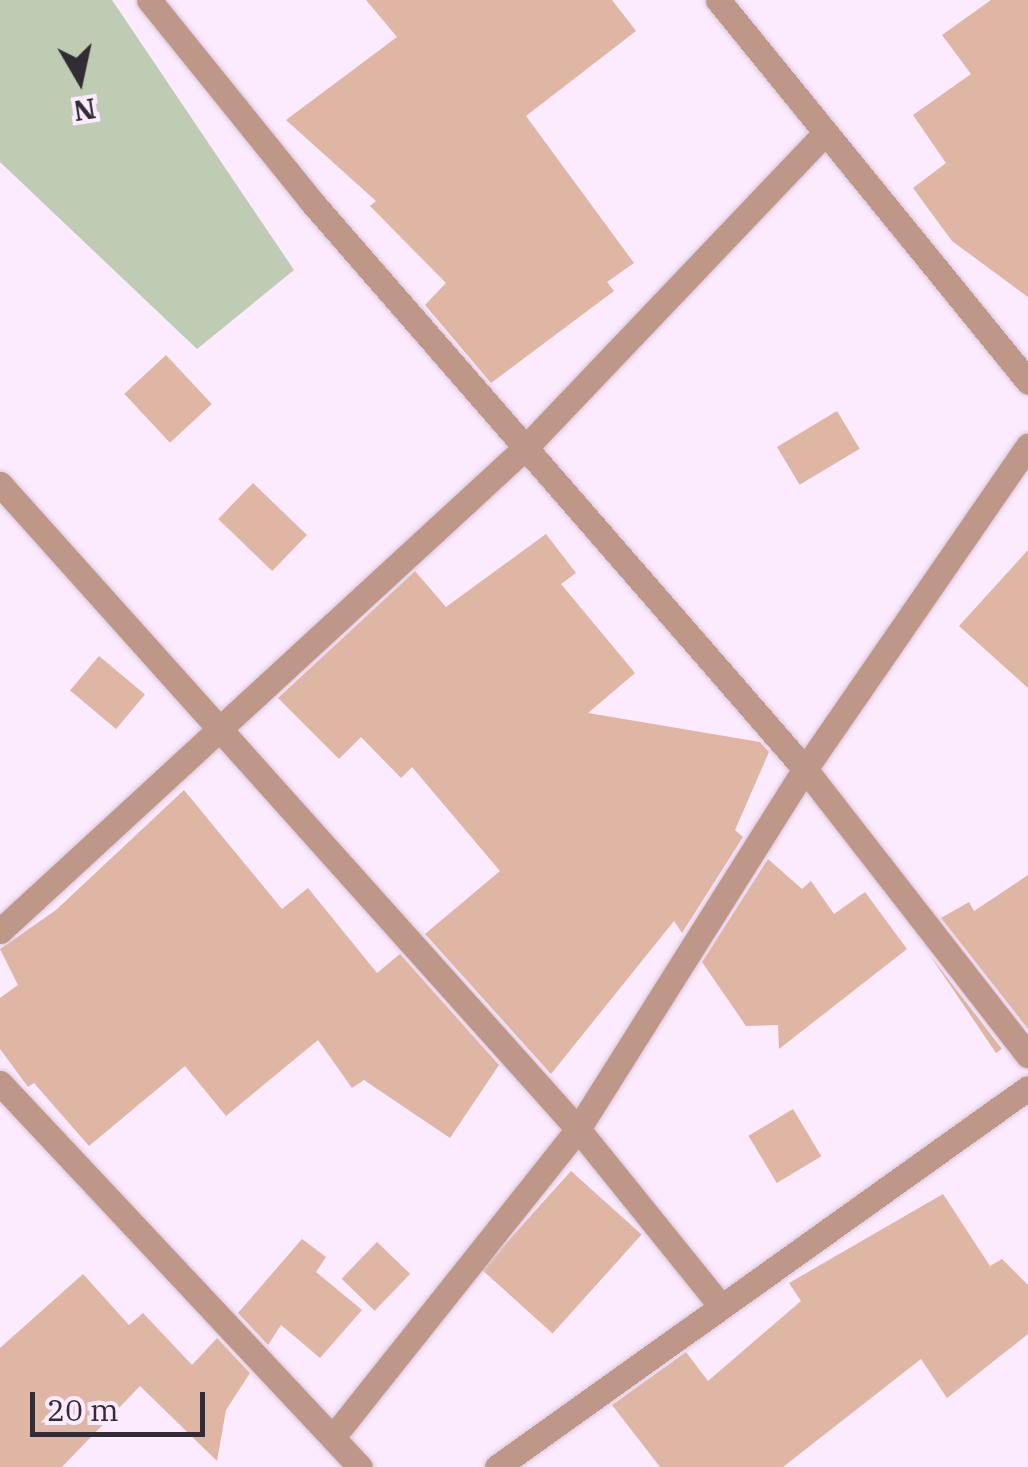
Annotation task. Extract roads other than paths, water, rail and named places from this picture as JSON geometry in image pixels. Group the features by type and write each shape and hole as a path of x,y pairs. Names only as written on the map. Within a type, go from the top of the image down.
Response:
{"street":[{"path":"149,0 805,769 1028,1055"},
{"path":"718,0 1028,382"},
{"path":"0,931 527,446 825,133"},
{"path":"333,1437 578,1129 805,769 1028,446"},
{"path":"0,484 222,724 578,1129 719,1304"},
{"path":"0,1083 360,1467"},
{"path":"496,1467 719,1304 1028,1088"}]}
